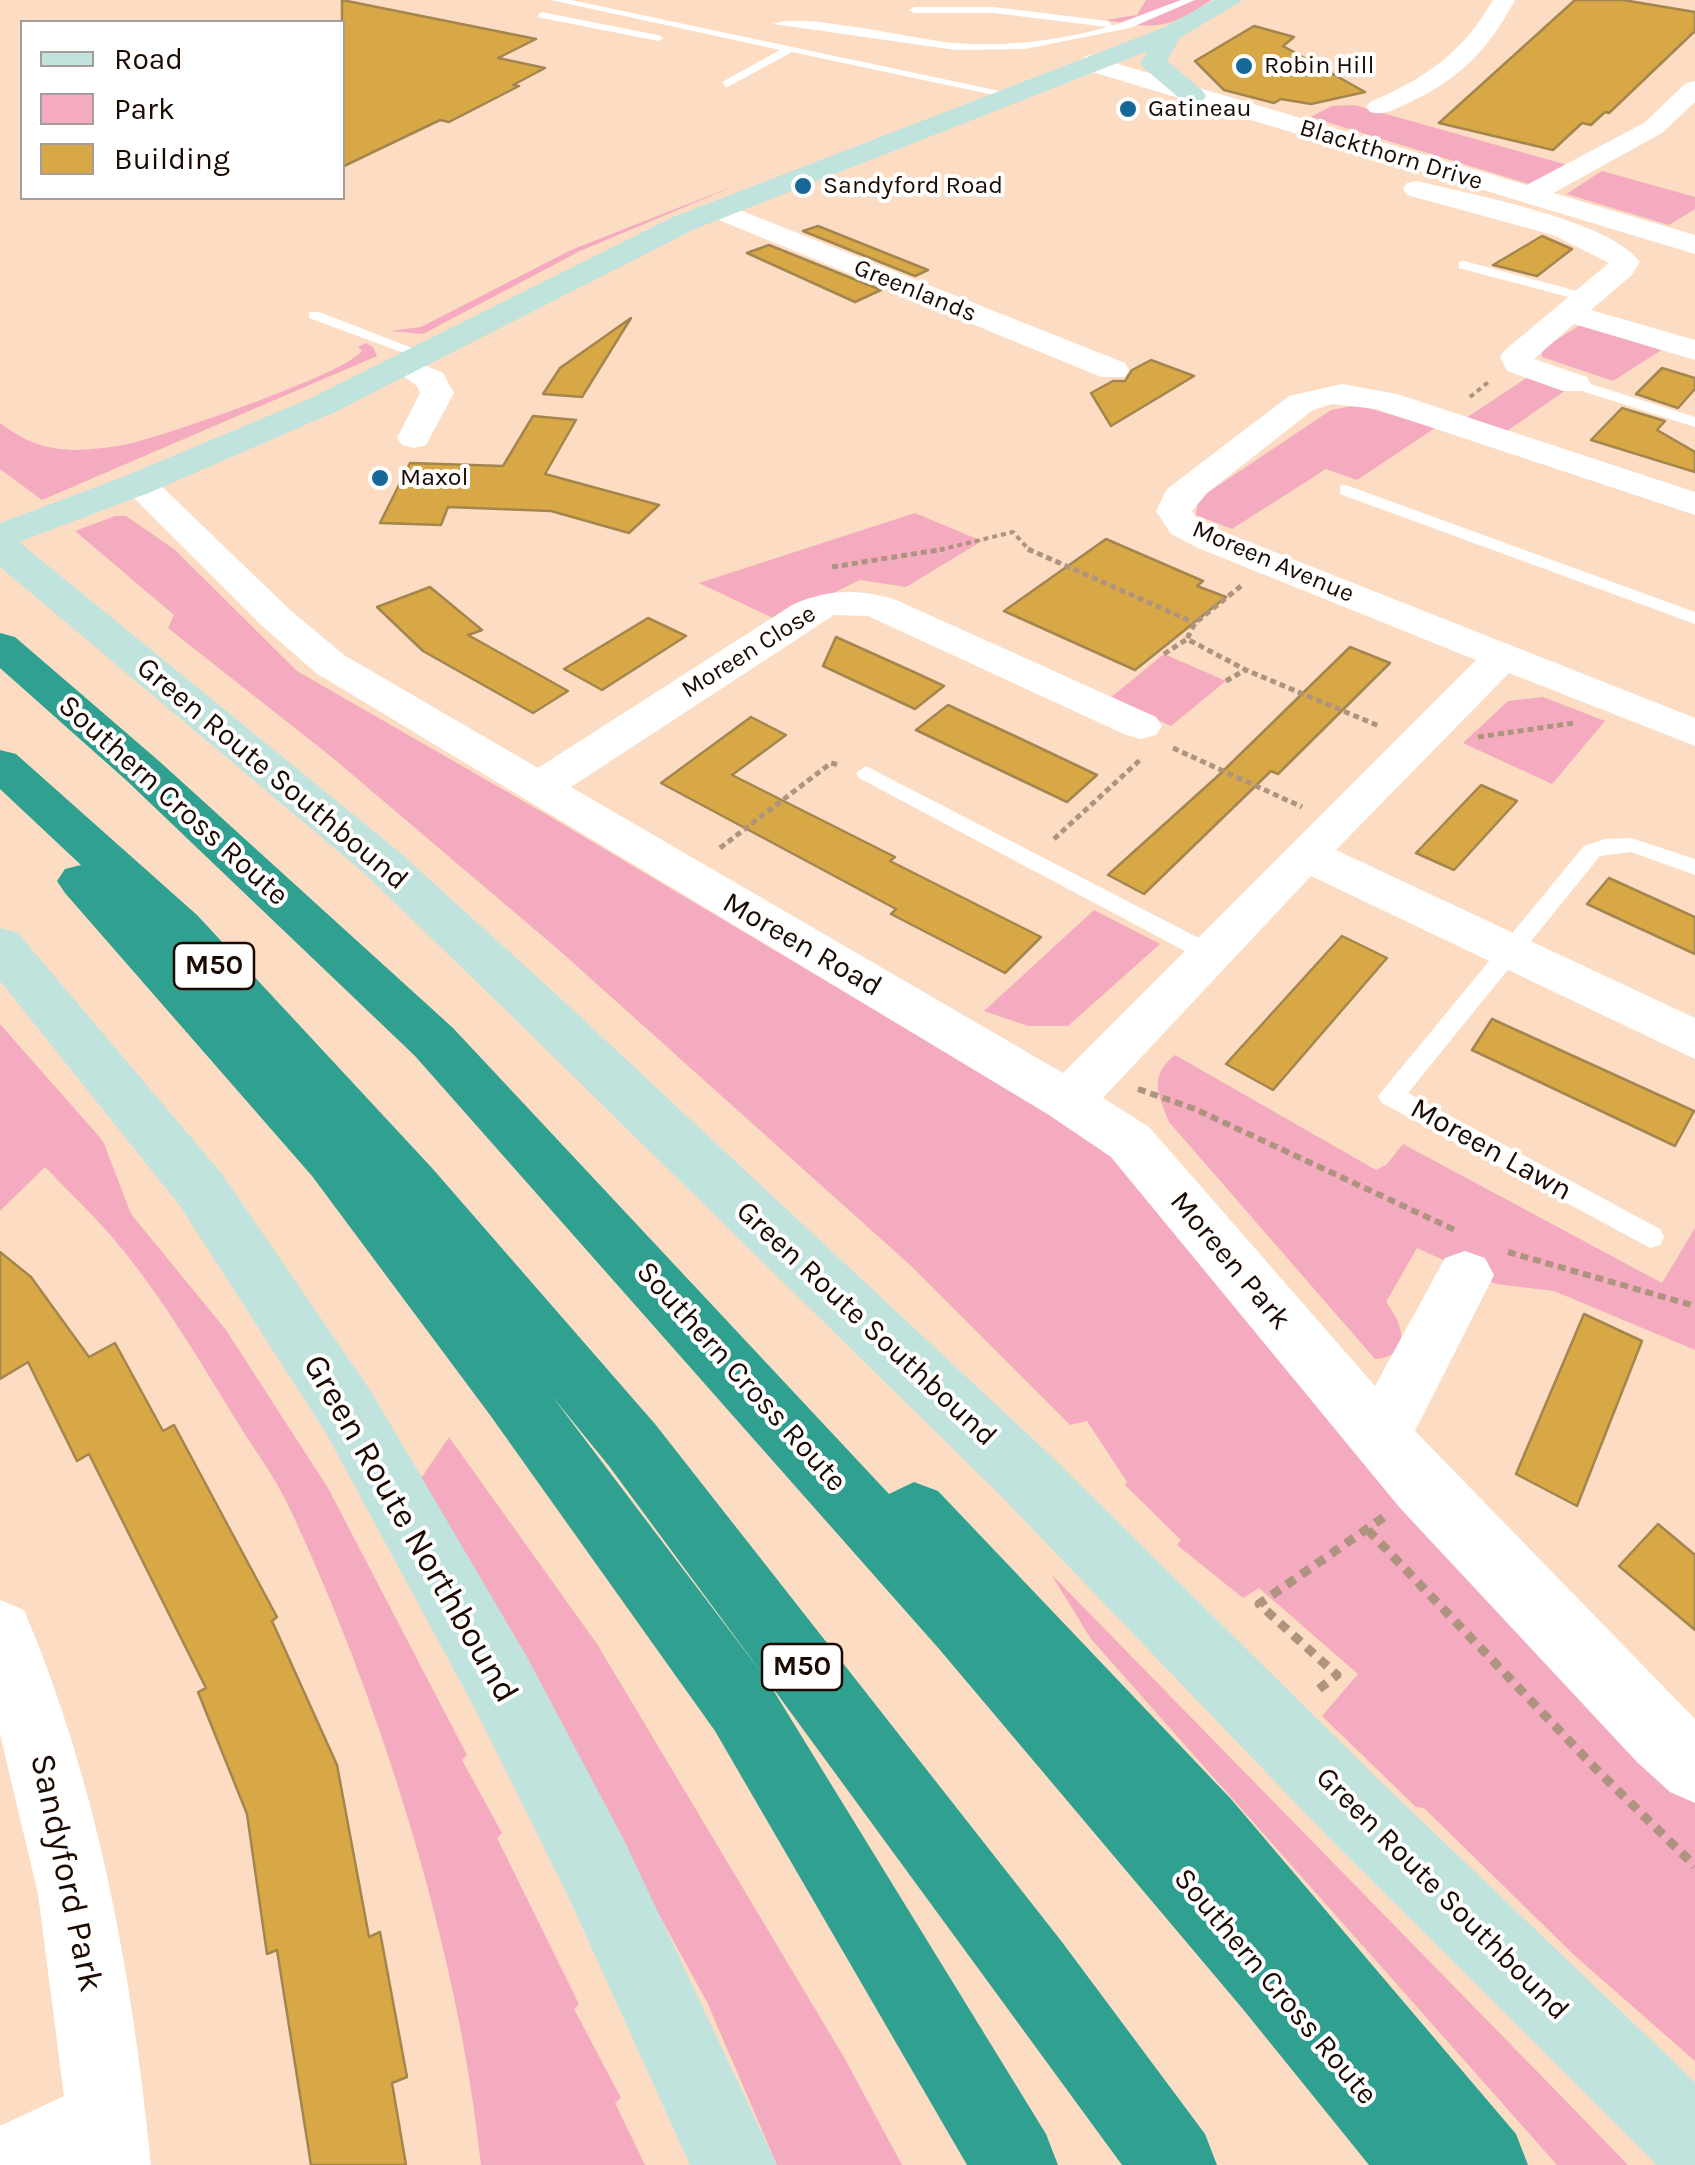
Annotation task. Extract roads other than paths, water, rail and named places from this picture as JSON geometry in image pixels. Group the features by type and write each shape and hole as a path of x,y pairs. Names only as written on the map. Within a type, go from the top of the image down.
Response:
{"highway":[{"name":"Southern Cross Route","path":"0,646 143,771 434,1042 965,1626 1271,1978 1424,2165"},
{"name":"M50","path":"0,764 180,928 412,1184 632,1445 1033,1971 1174,2165"},
{"path":"0,790 332,1160 525,1410 741,1704 1016,2165"},
{"path":"434,1042 741,1327 1204,1826 1484,2165"}],"main road":[{"path":"1008,94 1005,80 1123,38 1171,33 1231,0"},
{"path":"1171,33 1153,63 1193,96"},
{"path":"0,536 138,484 415,361 600,263 717,209 1088,63 1123,38"},
{"name":"Green Route Southbound","path":"0,547 381,862 524,996 1025,1475 1340,1795 1695,2142"},
{"name":"Green Route Northbound","path":"0,946 200,1190 349,1413 501,1683 596,1868 734,2165"}],"street":[{"path":"1379,107 1443,79 1488,30 1504,0"},
{"name":"Blackthorn Drive","path":"1088,63 1695,245"},
{"path":"1528,196 1653,128 1695,88"},
{"path":"1417,188 1610,246 1625,262 1516,357 1518,364 1574,384"},
{"name":"Greenlands","path":"717,209 1115,369"},
{"path":"1578,305 1695,350"},
{"path":"414,438 437,393 415,361"},
{"name":"Moreen Avenue","path":"1695,504 1442,420 1337,392 1316,395 1180,497 1174,511 1184,526 1269,564 1695,733"},
{"name":"Moreen Road","path":"138,484 297,637 362,684 1068,1101"},
{"name":"Moreen Close","path":"537,789 806,613 826,604 852,601 880,607 1149,740"},
{"path":"1068,1101 1320,838 1502,656"},
{"path":"1320,838 1509,951 1695,1040"},
{"name":"Moreen Park","path":"1068,1101 1130,1142 1423,1487 1662,1738 1695,1767"},
{"path":"1380,1436 1473,1251"},
{"name":"Sandyford Park","path":"0,1633 58,1810 92,1976 108,2142 7,2165"}],"lane":[{"path":"556,0 1008,94"},
{"path":"778,24 816,24 918,43 999,49 1123,38 1190,0"},
{"path":"914,10 994,10 1123,38"},
{"path":"540,15 660,38 679,38 706,30"},
{"path":"726,84 792,48"},
{"path":"1464,264 1578,305"},
{"path":"314,315 415,361"},
{"path":"1574,384 1695,422"},
{"path":"1346,490 1695,618"},
{"path":"866,773 1208,953"},
{"name":"Moreen Lawn","path":"1650,1236 1390,1096 1592,850 1607,843 1630,842 1695,868"}],"place":[{"name":"Robin Hill","path":"1244,66"},
{"name":"Gatineau","path":"1128,109"},
{"name":"Sandyford Road","path":"803,186"},
{"name":"Maxol","path":"380,478"}]}
